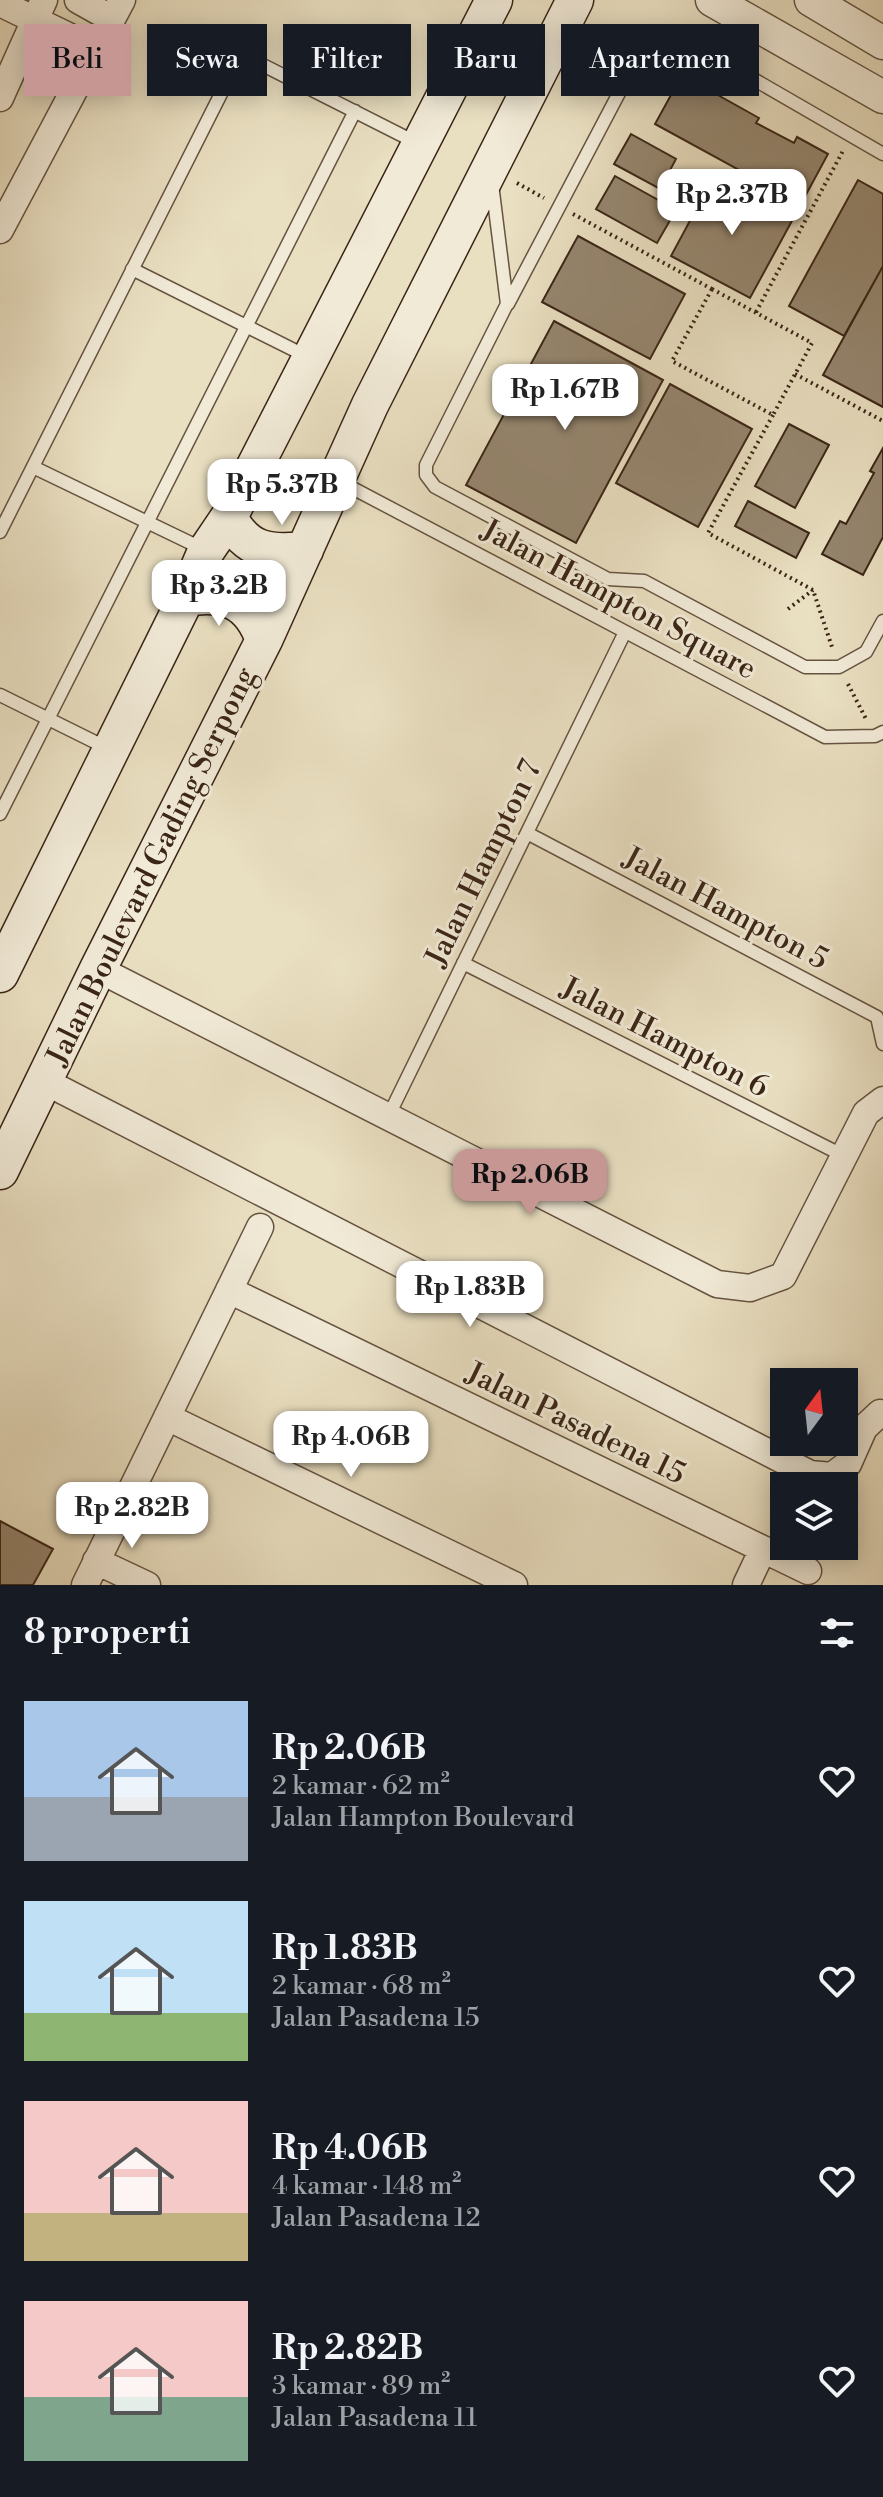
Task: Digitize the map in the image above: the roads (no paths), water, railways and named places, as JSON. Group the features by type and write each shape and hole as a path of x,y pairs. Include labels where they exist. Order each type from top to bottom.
{"main road":[{"path":"0,974 186,598 206,551 229,517 494,0"},
{"name":"Jalan Boulevard Gading Serpong","path":"0,1171 264,640 370,405 575,0"},
{"path":"229,517 237,533 256,548 282,553 305,550"},
{"path":"186,598 205,594 229,598 247,609 264,640"}],"street":[{"path":"78,0 117,10"},
{"path":"712,0 883,97"},
{"path":"811,0 883,43"},
{"path":"0,3 39,9 60,24"},
{"path":"0,98 39,9"},
{"path":"0,230 72,96"},
{"path":"98,969 717,1284 750,1288 783,1276 866,1113 883,1100"},
{"path":"44,1081 810,1474 832,1476 848,1464 864,1428 880,1413 883,1415"},
{"path":"85,1585 260,1227"},
{"name":"Jalan Pasadena 15","path":"229,1290 808,1571"},
{"path":"167,1417 514,1585"},
{"path":"746,1585 763,1549"},
{"path":"96,1561 147,1585"}],"lane":[{"path":"883,154 691,43 639,55 426,465 426,475 435,487 608,579 644,581 805,667 839,667 866,652 883,621"},
{"path":"0,532 241,54 418,144"},
{"path":"0,814 355,111"},
{"path":"490,169 507,304"},
{"path":"132,269 311,358"},
{"path":"33,467 206,551"},
{"name":"Jalan Hampton Square","path":"336,480 825,737 880,738"},
{"name":"Jalan Hampton 7","path":"388,1117 625,632"},
{"path":"0,695 110,749"},
{"name":"Jalan Hampton 5","path":"527,833 877,1017 883,1044"},
{"name":"Jalan Hampton 6","path":"463,963 844,1156"}]}
